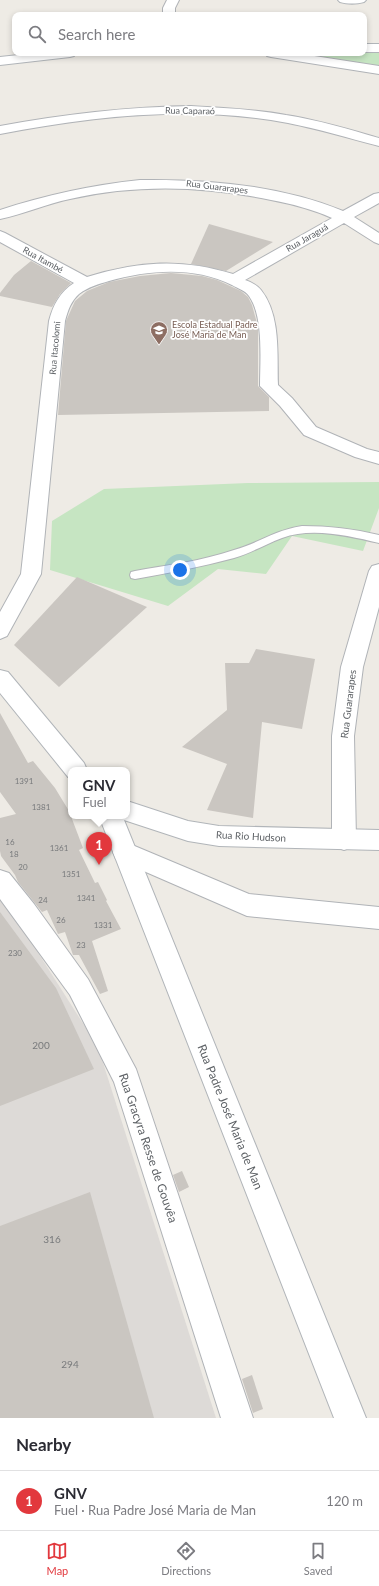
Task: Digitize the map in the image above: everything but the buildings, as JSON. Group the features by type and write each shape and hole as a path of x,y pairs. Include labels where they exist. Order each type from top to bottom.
{"street":[{"path":"344,0 360,0"},
{"path":"367,48 379,48"},
{"path":"0,61 44,56"},
{"path":"290,56 379,70"},
{"name":"Rua Caparaó","path":"0,130 84,116 142,111 206,111 254,115 301,122 355,134 379,142"},
{"name":"Rua Guararapes","path":"0,215 61,196 105,188 149,184 190,183 232,188 314,206 343,217 379,239"},
{"name":"Rua Jaraguá","path":"234,279 379,197"},
{"name":"Rua Itambé","path":"0,236 86,283"},
{"name":"Rua Itacolomi","path":"0,631 30,574 55,351 57,317 69,295 86,283 116,273 147,267 180,267 214,273 234,279 256,293 264,312 267,331 269,386 286,402 310,431 361,453 379,458"},
{"name":"Rua Guararapes","path":"344,840 343,736 352,667 379,571"},
{"path":"0,678 74,767"},
{"name":"Rua Rio Hudson","path":"130,812 188,830 219,836 379,840"},
{"name":"Rua Padre José Maria de Man","path":"112,819 350,1418"},
{"path":"125,852 247,905 379,918"},
{"name":"Rua Gracyra Resse de Gouvêa","path":"0,881 25,912 79,987 126,1078 237,1418"}],"lane":[{"path":"135,575 233,555 280,534 290,532 326,531 351,533 379,539"}],"shaded area":[{"path":"0,893 98,1047 216,1418 0,1418"}],"green space":[{"path":"367,51 379,51 379,66 319,56 367,56"},
{"path":"379,482 379,508 363,551 292,536 266,574 218,569 168,606 50,570 52,521 104,489 248,483"}],"place":[{"name":"Escola Estadual Padre José Maria de Man","path":"159,345"},
{"name":"GNV","path":"99,865"}]}
